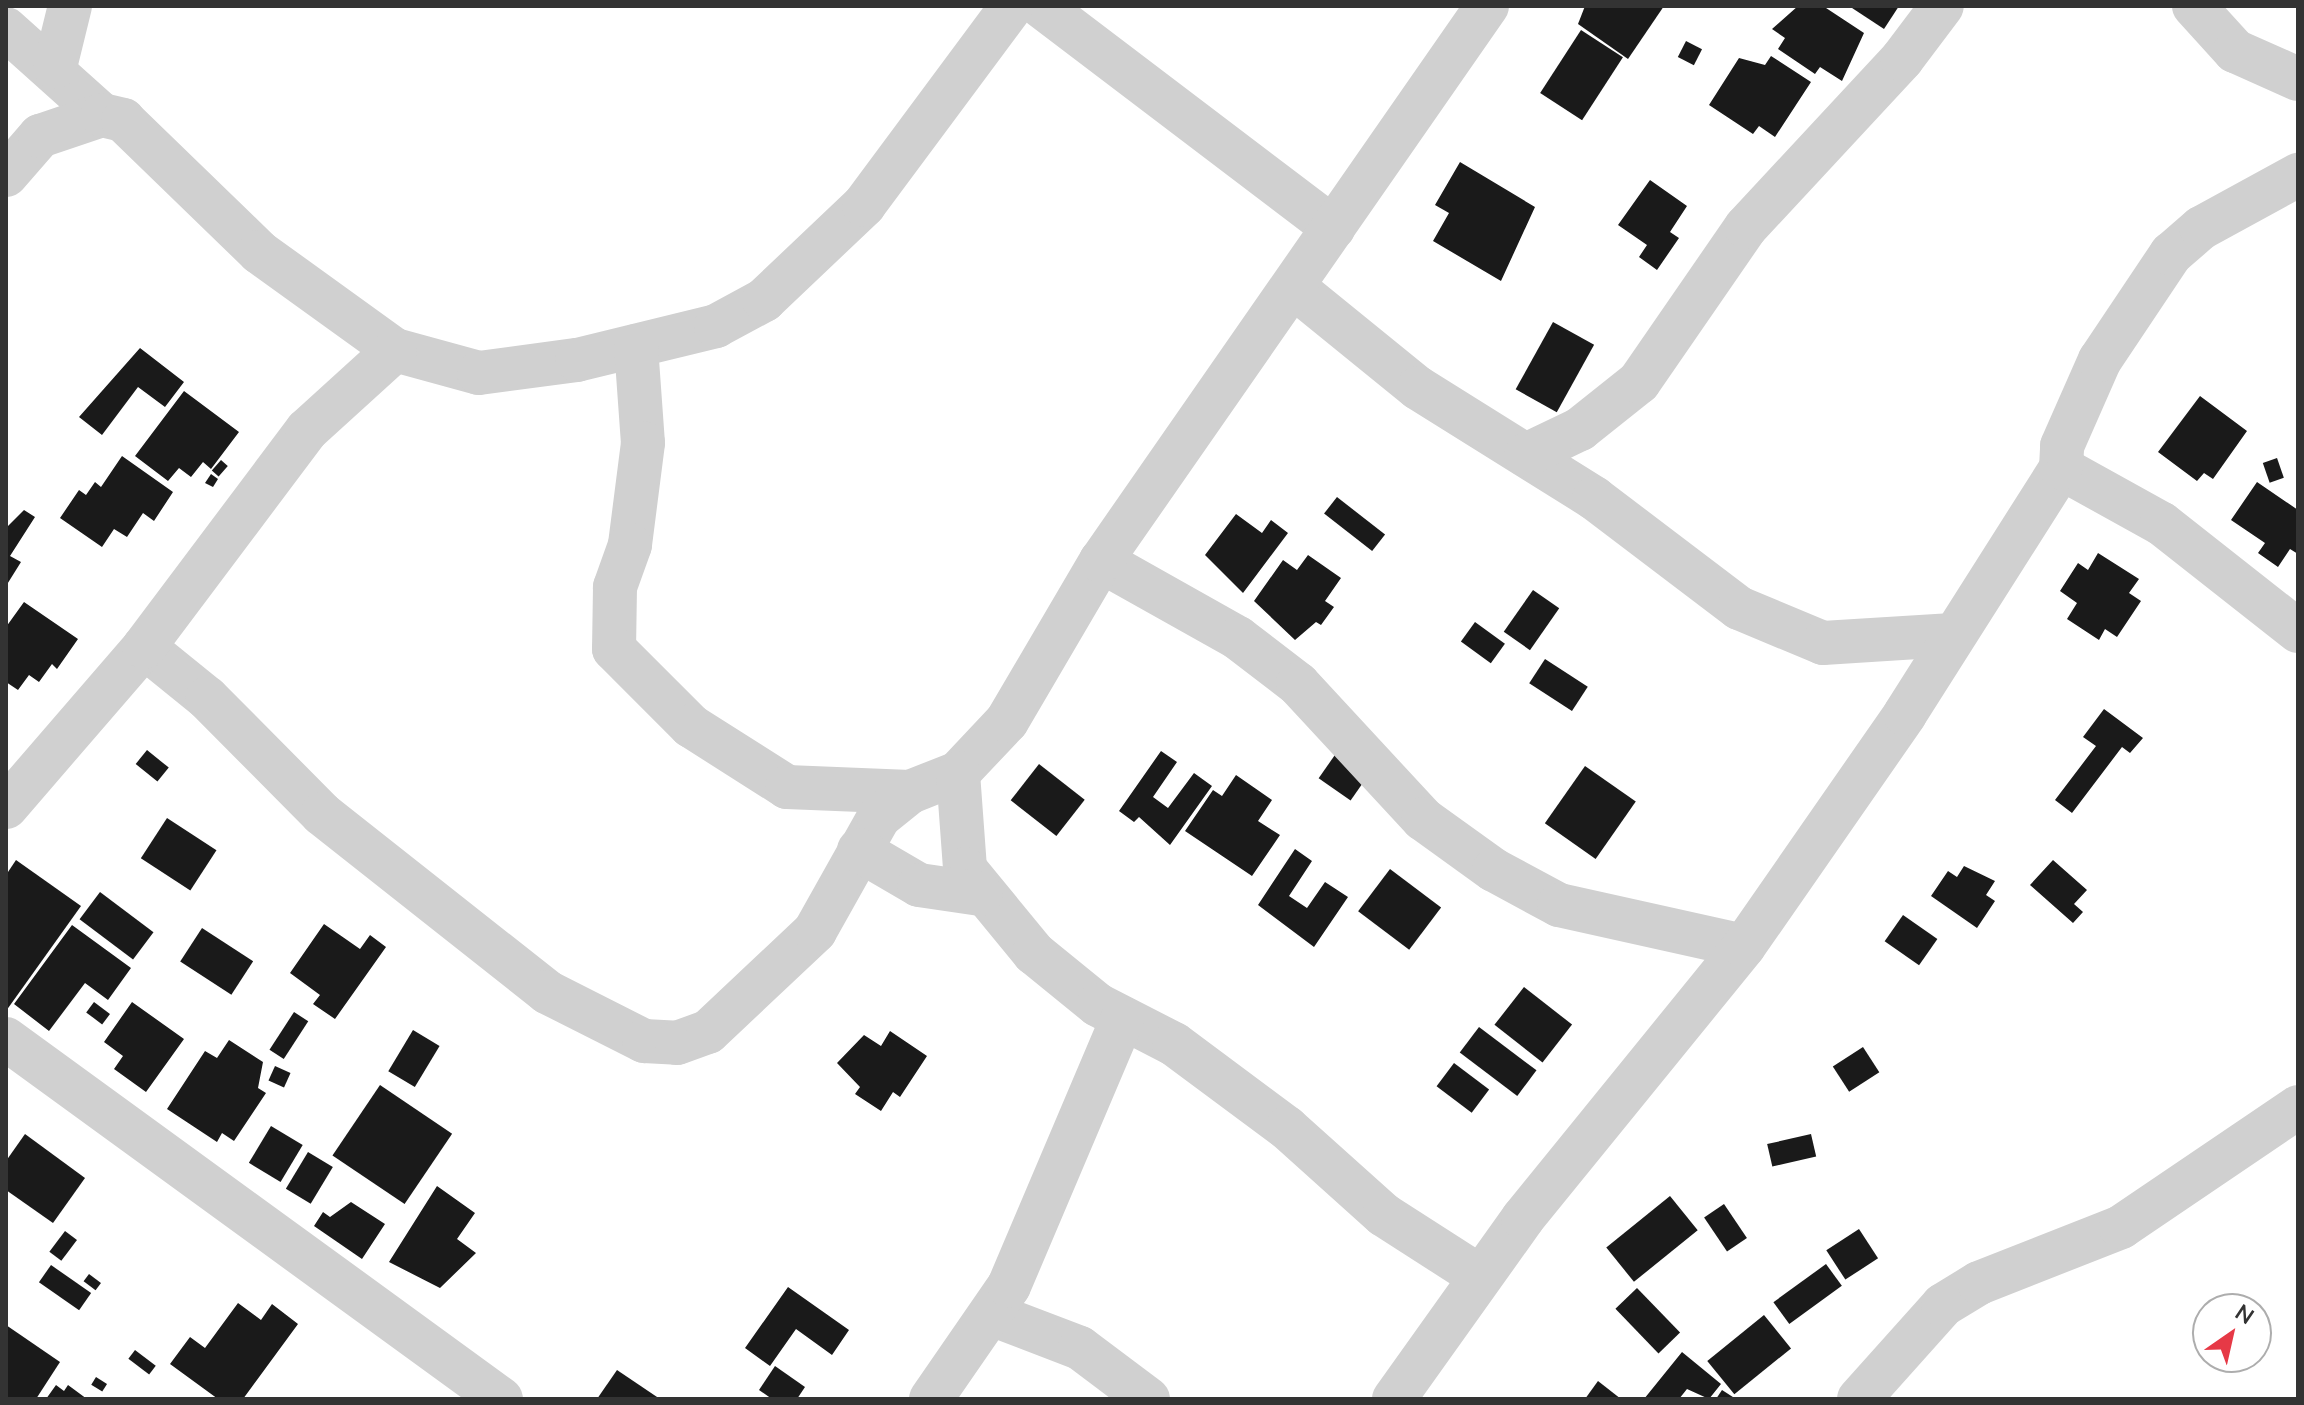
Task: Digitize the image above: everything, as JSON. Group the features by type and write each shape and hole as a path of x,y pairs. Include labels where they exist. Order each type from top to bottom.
{"street":[{"path":"55,67 70,6"},
{"path":"6,175 40,136 102,115 123,120 259,252 395,350 479,373 636,346 716,326 764,300 820,253 1012,6"},
{"path":"1041,6 1333,228"},
{"path":"144,647 207,698 322,814 462,929 547,992 644,1041 677,1043 738,1007 815,931 879,817 910,792 958,773 1007,721 1101,561 1296,289 1333,228 1487,6"},
{"path":"1526,455 1580,429 1639,382 1746,227 1942,6"},
{"path":"2194,6 2235,51 2298,79"},
{"path":"6,29 55,67 102,115"},
{"path":"1394,1399 1479,1276 1744,946 1905,714 1949,635 2061,468 2062,446 2100,360 2171,254 2201,228 2298,175"},
{"path":"1296,289 1418,388 1644,533 1702,584 1787,633 1848,646 1949,635"},
{"path":"636,346 642,457 630,545 615,587 614,649 691,726 787,787 910,792"},
{"path":"6,807 144,647 250,496 307,430 395,350"},
{"path":"2061,468 2162,524 2298,631"},
{"path":"1101,561 1226,631 1298,684 1423,819 1494,870 1559,905 1744,946"},
{"path":"958,773 959,842 980,894 1034,953 1123,1018 1174,1044 1287,1128 1384,1215 1479,1276"},
{"path":"859,850 919,885 980,894"},
{"path":"931,1399 991,1314 1061,1176 1123,1018"},
{"path":"6,1039 501,1399"},
{"path":"1859,1399 1943,1305 1979,1283 2121,1227 2298,1107"},
{"path":"991,1314 1080,1348 1148,1399"}],"building":[{"path":"1585,6 1664,6 1628,59 1578,24"},
{"path":"1798,6 1823,6 1864,33 1842,81 1820,67 1815,74 1778,49 1785,38 1772,29"},
{"path":"1849,6 1899,6 1884,29"},
{"path":"1581,30 1623,57 1582,120 1540,93"},
{"path":"1686,41 1702,49 1694,65 1678,57"},
{"path":"1771,56 1811,82 1775,137 1759,126 1753,134 1709,105 1739,58 1765,65"},
{"path":"1460,162 1535,207 1501,281 1433,241 1449,213 1435,205"},
{"path":"1650,180 1687,206 1670,232 1679,238 1657,270 1639,257 1647,245 1618,225"},
{"path":"1553,322 1594,345 1557,412 1516,389"},
{"path":"140,348 184,382 165,407 138,387 102,435 79,417"},
{"path":"184,391 239,432 211,469 203,462 191,477 179,468 168,481 135,456"},
{"path":"2200,396 2247,431 2213,479 2204,473 2197,481 2158,452"},
{"path":"122,456 173,492 154,521 143,513 127,537 114,529 102,547 60,518 79,490 86,495 95,482 101,487"},
{"path":"2277,458 2284,478 2270,483 2263,463"},
{"path":"221,460 228,466 219,476 212,471"},
{"path":"211,474 218,479 213,487 205,483"},
{"path":"2257,482 2298,510 2298,554 2290,549 2278,567 2258,553 2265,543 2231,520"},
{"path":"1337,497 1385,535 1372,551 1324,514"},
{"path":"24,510 35,517 10,556 21,562 6,586 6,528"},
{"path":"1236,514 1262,533 1271,520 1288,533 1243,593 1205,555"},
{"path":"2098,553 2139,579 2129,593 2141,601 2117,637 2105,629 2099,640 2067,619 2077,603 2060,591 2078,563 2088,570"},
{"path":"1308,555 1341,578 1325,601 1334,607 1321,625 1316,622 1295,640 1254,601 1283,560 1297,570"},
{"path":"1533,590 1559,608 1530,650 1504,632"},
{"path":"24,602 78,639 57,669 52,664 39,682 29,675 18,690 6,682 6,627"},
{"path":"1475,622 1505,644 1491,663 1461,641"},
{"path":"1545,659 1588,687 1572,711 1529,683"},
{"path":"2104,709 2143,738 2130,753 2122,747 2072,813 2055,800 2096,746 2083,737"},
{"path":"147,750 169,768 157,782 136,764"},
{"path":"1161,751 1177,762 1153,797 1168,808 1194,773 1212,786 1170,845 1139,817 1134,822 1119,811"},
{"path":"1337,752 1369,774 1351,801 1319,778"},
{"path":"1039,764 1085,800 1056,836 1011,800"},
{"path":"1585,766 1636,802 1596,859 1545,823"},
{"path":"1236,775 1272,800 1258,821 1280,835 1252,876 1185,831 1213,790 1222,796"},
{"path":"167,818 216,850 190,890 141,858"},
{"path":"1295,849 1312,861 1289,896 1307,908 1325,882 1348,897 1314,947 1258,905"},
{"path":"16,860 81,906 6,1011 6,875"},
{"path":"2053,860 2087,890 2074,904 2083,912 2073,923 2030,885"},
{"path":"1964,866 1995,881 1986,895 1995,901 1977,928 1931,896 1948,871 1957,877"},
{"path":"1390,869 1441,908 1409,950 1358,911"},
{"path":"100,892 154,932 133,959 80,919"},
{"path":"1903,915 1937,939 1919,965 1885,941"},
{"path":"324,924 360,949 370,935 386,947 335,1019 313,1004 320,995 290,973"},
{"path":"72,925 131,968 108,1000 85,983 49,1031 14,1004"},
{"path":"202,928 253,961 231,995 180,962"},
{"path":"1524,987 1572,1025 1543,1062 1494,1025"},
{"path":"94,1002 110,1014 102,1024 86,1012"},
{"path":"132,1002 184,1039 146,1092 114,1069 123,1056 104,1042"},
{"path":"294,1012 308,1021 284,1059 269,1050"},
{"path":"1479,1027 1537,1070 1517,1096 1460,1053"},
{"path":"413,1030 440,1046 415,1087 388,1071"},
{"path":"890,1031 927,1056 900,1097 893,1092 881,1111 855,1094 860,1087 837,1063 864,1035 881,1046"},
{"path":"229,1040 263,1062 258,1088 266,1093 234,1141 222,1133 217,1142 167,1109 205,1051 217,1058"},
{"path":"1863,1047 1879,1072 1849,1092 1833,1067"},
{"path":"1454,1063 1489,1089 1472,1113 1437,1086"},
{"path":"275,1066 291,1073 284,1088 268,1081"},
{"path":"380,1085 452,1134 405,1204 332,1155"},
{"path":"271,1126 303,1145 281,1182 249,1163"},
{"path":"25,1134 85,1178 53,1223 6,1190 6,1161"},
{"path":"1811,1134 1816,1156 1772,1167 1767,1144"},
{"path":"308,1152 333,1167 311,1204 286,1189"},
{"path":"437,1186 475,1213 457,1239 476,1253 440,1288 389,1262"},
{"path":"1670,1196 1698,1230 1634,1282 1606,1248"},
{"path":"351,1202 385,1224 362,1259 314,1226 323,1212 330,1217"},
{"path":"1724,1204 1747,1238 1727,1251 1704,1217"},
{"path":"1859,1229 1878,1258 1845,1280 1826,1250"},
{"path":"65,1231 77,1240 61,1261 49,1252"},
{"path":"1826,1264 1842,1286 1789,1324 1773,1302"},
{"path":"51,1265 91,1293 79,1310 39,1282"},
{"path":"89,1274 101,1283 96,1290 84,1281"},
{"path":"788,1287 849,1330 832,1355 796,1329 770,1366 745,1348"},
{"path":"1637,1288 1680,1333 1658,1353 1615,1309"},
{"path":"238,1303 261,1320 272,1304 298,1324 243,1399 218,1399 170,1364 190,1337 205,1348"},
{"path":"1764,1315 1791,1348 1734,1394 1707,1361"},
{"path":"6,1325 60,1362 36,1399 6,1399"},
{"path":"135,1350 156,1366 149,1374 128,1359"},
{"path":"1682,1352 1721,1384 1709,1399 1687,1389 1679,1399 1644,1399"},
{"path":"775,1366 805,1387 797,1399 772,1399 759,1390"},
{"path":"617,1370 660,1399 597,1399"},
{"path":"96,1377 107,1384 102,1392 91,1385"},
{"path":"1598,1381 1621,1399 1585,1399"},
{"path":"56,1385 64,1391 68,1385 87,1399 46,1399"},
{"path":"1722,1390 1736,1399 1716,1399"}]}
